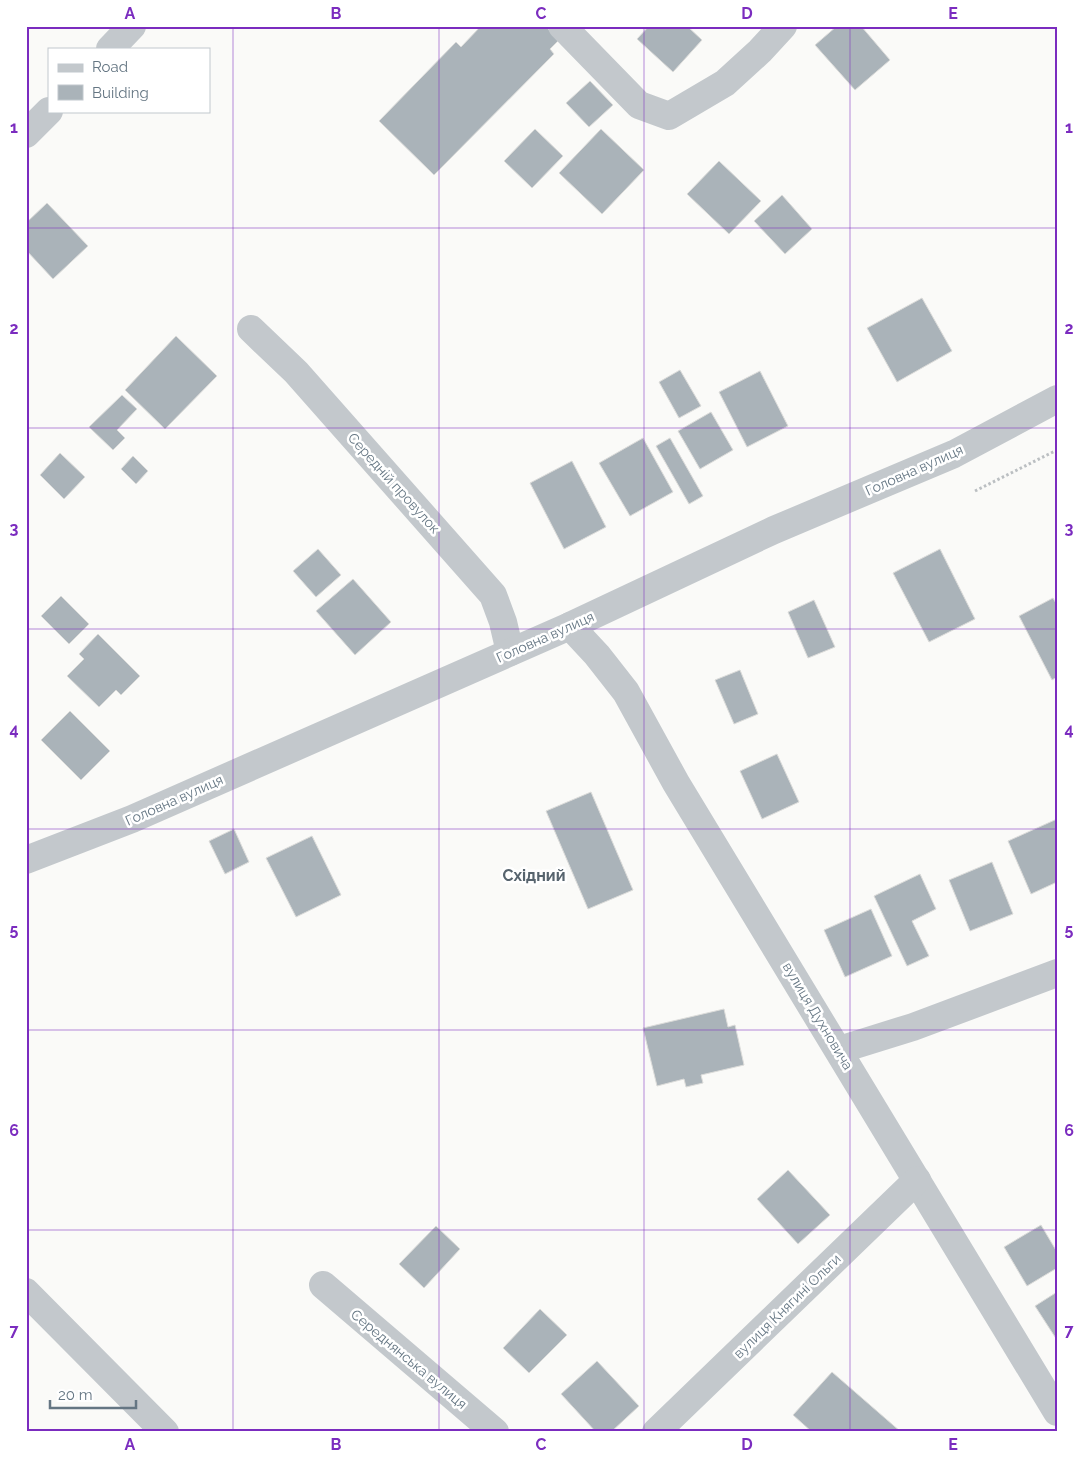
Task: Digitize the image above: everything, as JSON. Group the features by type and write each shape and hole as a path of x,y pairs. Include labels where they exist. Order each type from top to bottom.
{"street":[{"path":"111,48 132,26"},
{"path":"562,26 640,105 669,116 725,83 760,51 783,26"},
{"path":"26,134 48,112"},
{"name":"Середній провулок","path":"251,329 296,372 493,595 503,622 510,652"},
{"name":"Головна вулиця","path":"26,860 132,819 570,626 774,530 954,454 1057,399"},
{"name":"вулиця Духновича","path":"570,626 597,655 626,692 676,783 1057,1412"},
{"path":"839,1050 913,1027 1057,973"},
{"name":"вулиця Княгині Ольги","path":"656,1432 917,1180"},
{"name":"Середнянська вулиця","path":"323,1285 496,1432"},
{"path":"26,1292 165,1432"}],"path":[{"path":"975,491 1057,450"}],"building":[{"path":"481,26 545,26 559,40 550,49 554,54 434,175 379,121 456,42 461,47"},
{"path":"649,26 687,26 702,40 673,72 637,39"},
{"path":"837,26 861,26 890,60 855,90 815,45"},
{"path":"590,81 613,105 589,127 566,103"},
{"path":"535,129 563,156 532,188 504,161"},
{"path":"601,129 644,170 602,214 559,173"},
{"path":"719,161 761,201 729,234 687,194"},
{"path":"782,195 812,229 785,254 754,221"},
{"path":"47,203 88,246 53,279 26,250 26,223"},
{"path":"922,298 952,351 897,382 867,328"},
{"path":"176,336 217,376 165,429 125,390"},
{"path":"680,370 701,406 679,418 659,382"},
{"path":"760,371 788,426 747,447 719,392"},
{"path":"122,395 137,409 117,430 125,438 113,450 89,427"},
{"path":"711,412 733,450 700,469 678,431"},
{"path":"643,438 673,492 630,516 599,463"},
{"path":"670,438 703,496 689,504 656,446"},
{"path":"60,453 85,477 64,499 40,475"},
{"path":"133,456 148,471 136,484 121,469"},
{"path":"572,461 606,527 564,549 530,483"},
{"path":"318,549 341,575 316,597 293,571"},
{"path":"940,549 975,619 929,642 893,573"},
{"path":"353,579 391,622 355,655 316,611"},
{"path":"61,596 89,624 69,644 41,616"},
{"path":"1053,598 1057,605 1057,677 1052,680 1019,616"},
{"path":"814,600 835,647 808,658 788,612"},
{"path":"98,634 140,676 121,695 116,690 99,707 67,676 84,659 79,654"},
{"path":"740,670 758,714 734,724 715,680"},
{"path":"70,711 110,751 81,780 41,740"},
{"path":"777,754 799,802 762,819 740,771"},
{"path":"591,792 633,890 588,909 546,811"},
{"path":"1057,819 1057,882 1031,894 1008,841"},
{"path":"234,829 249,862 225,874 209,841"},
{"path":"312,836 341,895 296,917 266,858"},
{"path":"992,862 1013,914 970,931 949,880"},
{"path":"920,874 936,909 912,921 929,956 907,966 874,896"},
{"path":"871,909 892,956 845,977 824,930"},
{"path":"724,1009 728,1027 735,1025 744,1065 701,1075 703,1083 686,1087 684,1079 657,1086 643,1028"},
{"path":"788,1170 830,1215 798,1244 757,1199"},
{"path":"1041,1225 1057,1252 1057,1268 1027,1286 1004,1247"},
{"path":"436,1226 460,1249 424,1288 399,1264"},
{"path":"1057,1292 1057,1340 1035,1306"},
{"path":"540,1309 567,1335 529,1373 503,1348"},
{"path":"597,1361 639,1406 611,1432 596,1432 561,1394"},
{"path":"832,1372 901,1432 812,1432 793,1415"}],"district":[{"name":"Східний","path":"534,875"}]}
